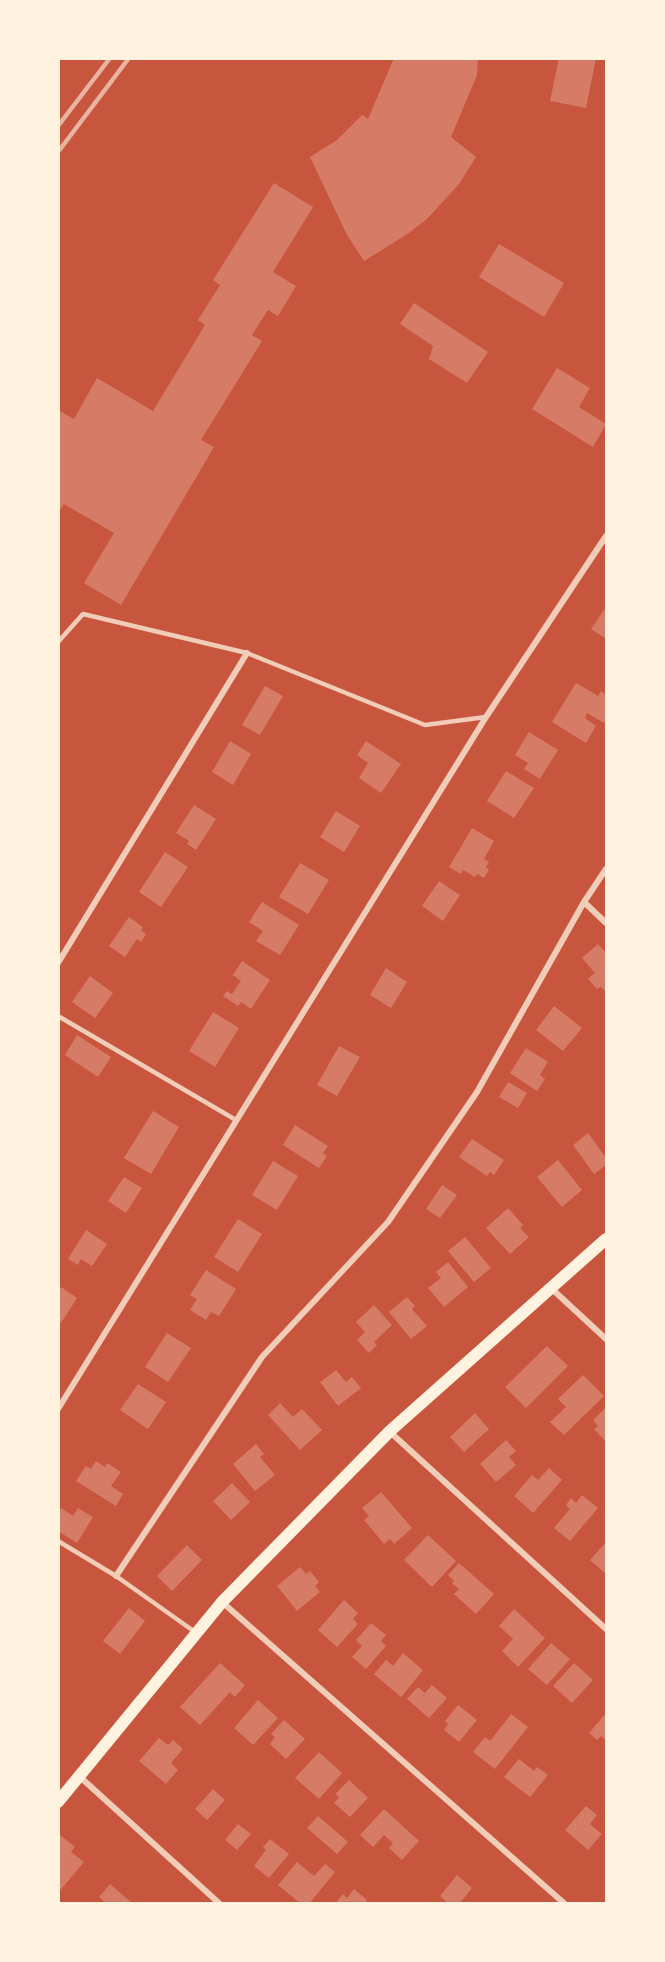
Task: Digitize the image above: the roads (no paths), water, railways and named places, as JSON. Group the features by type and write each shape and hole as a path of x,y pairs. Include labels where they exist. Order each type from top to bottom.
{"main road":[{"path":"58,1802 222,1602 390,1431 606,1239"}],"street":[{"path":"58,1409 486,717 606,536"},
{"path":"58,963 247,653"},
{"path":"116,1576 262,1358 388,1222 477,1092 584,902 606,869"},
{"path":"584,902 606,923"},
{"path":"552,1289 606,1338"},
{"path":"390,1431 606,1629"},
{"path":"222,1602 565,1904"},
{"path":"79,1776 220,1904"}],"lane":[{"path":"58,642 83,614 247,653 425,725 486,717"},
{"path":"58,1016 236,1120"},
{"path":"58,1541 116,1576 197,1633"}],"railway":[{"path":"58,126 110,58"},
{"path":"58,152 129,58"}]}
